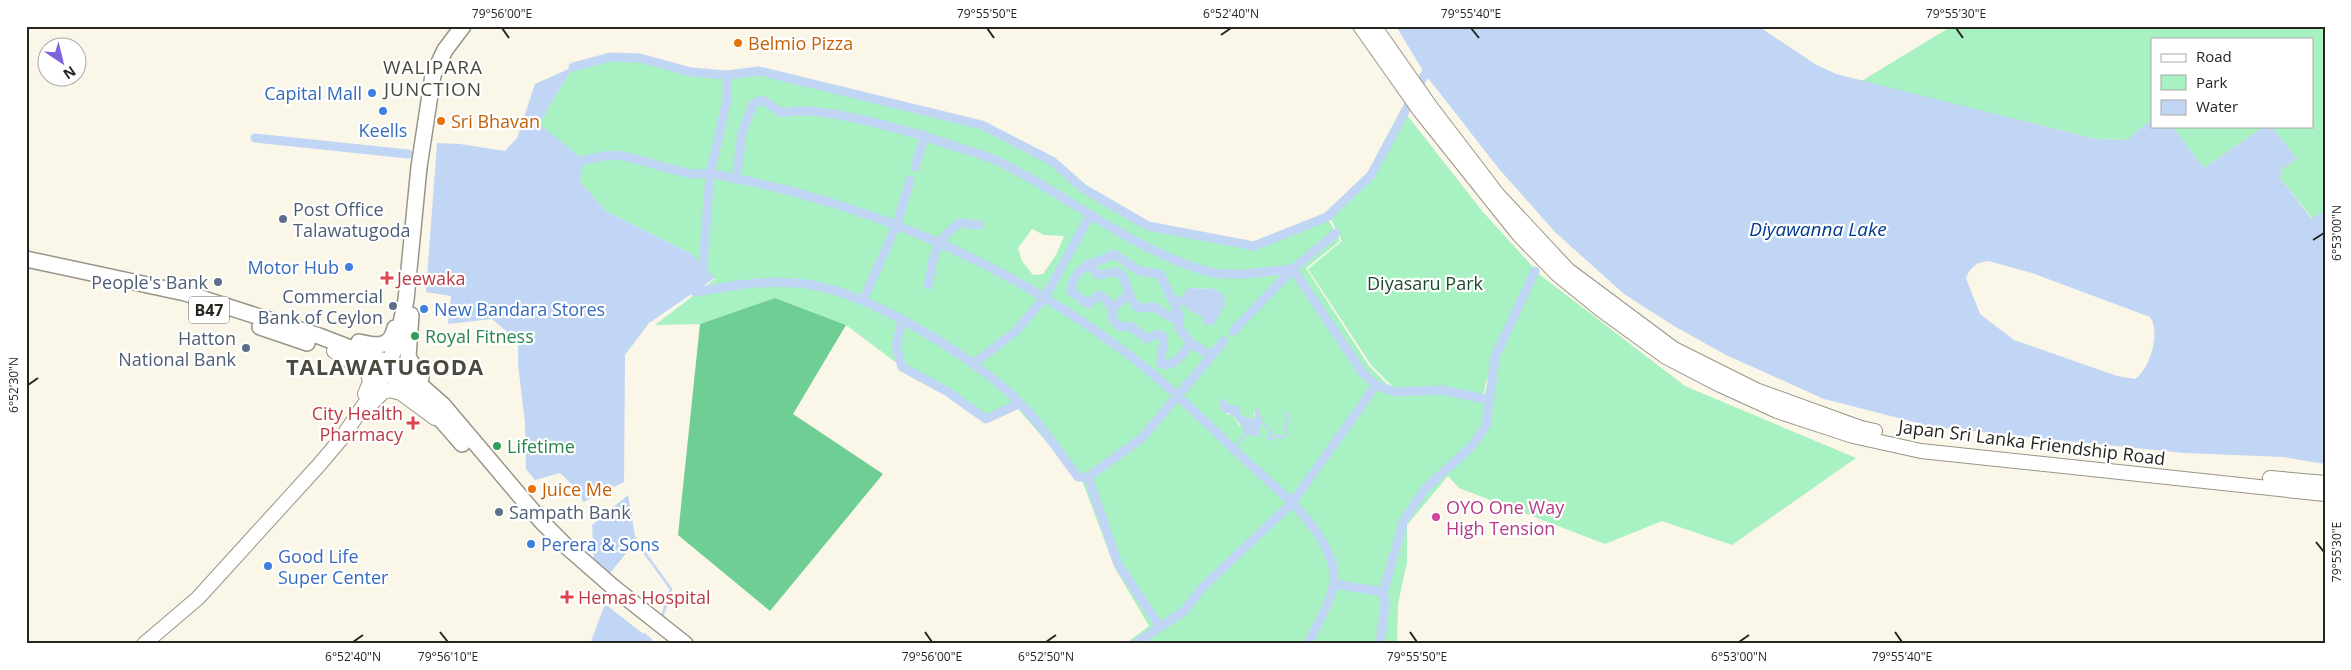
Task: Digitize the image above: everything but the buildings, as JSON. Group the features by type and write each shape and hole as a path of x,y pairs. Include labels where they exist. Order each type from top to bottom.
{"main road":[{"path":"144,644 198,598 327,455 353,422 389,366 402,322 408,286 419,167 432,75 445,50 462,26"},
{"name":"Japan Sri Lanka Friendship Road","path":"1360,26 1407,83 1519,235 1557,274 1600,309 1666,357 1777,411 1853,436 1922,451 2325,494"},
{"name":"Japan Sri Lanka Friendship Road","path":"1374,26 1407,83"},
{"name":"Japan Sri Lanka Friendship Road","path":"1425,108 1498,195 1568,270 1674,349 1756,390 1861,428 1924,442 2165,469 2325,483"},
{"name":"B47","path":"26,259 185,293 319,336 389,366 446,425 546,540 607,595 670,644"},
{"name":"B47","path":"26,268 182,302 334,351 405,370 437,399 542,522 565,546 685,644"},
{"path":"319,336 338,336 373,345 384,345 393,334 408,286"},
{"path":"408,286 411,318 408,357 412,366 437,399"},
{"path":"334,351 370,377 370,382 353,422"},
{"path":"353,422 378,396 389,390 401,393 446,425"}],"green space":[{"path":"1952,26 2325,26 2325,212 2312,218 2280,178 2282,169 2297,159 2273,128 2314,128 2314,38 2151,38 2151,120 2127,140 2097,139 1860,82"},
{"path":"610,57 640,58 691,72 727,75 759,71 982,125 1052,161 1084,189 1148,226 1254,246 1327,217 1340,241 1306,268 1369,366 1395,392 1442,390 1484,397 1495,357 1535,271 1685,386 1856,458 1732,545 1662,521 1605,544 1459,488 1448,476 1407,525 1407,562 1398,604 1397,644 1125,644 1149,626 1115,568 1083,483 1018,409 986,419 948,392 902,367 846,325 775,298 700,324 655,325 715,279 692,254 606,211 580,182 539,124 573,67","holes":["1032,229 1044,235 1064,236 1056,255 1043,274 1033,275 1022,261 1018,248","1188,288 1215,289 1213,324 1202,324 1206,319 1200,314","1225,398 1226,403 1239,411 1241,416 1256,419 1254,414 1256,407 1261,417 1259,428 1239,425 1233,415 1226,414"]},
{"name":"Diyasaru Park","path":"1407,115 1483,212 1534,268 1493,357 1483,395 1442,388 1396,390 1371,365 1308,269 1342,241 1330,218 1373,177"},
{"path":"2174,128 2262,128 2204,168"},
{"path":"775,298 846,325 793,414 883,474 770,611 678,535 700,324"}],"water":[{"name":"Diyawanna Lake","path":"1396,26 1758,26 1815,64 1836,74 2096,139 2127,140 2151,120 2151,128 2174,128 2204,168 2262,128 2273,128 2297,159 2282,169 2280,178 2311,218 2325,212 2325,464 2283,457 2184,453 1934,427 1824,399 1726,355 1674,326 1624,294 1556,233 1499,169 1425,74","holes":["1988,261 2032,273 2150,317 2153,324 2154,341 2145,367 2135,379 2117,376 2014,340 1980,314 1966,278 1974,266"]},
{"path":"573,67 539,124 584,160 580,182 606,211 692,254 715,278 649,323 625,355 624,482 583,502 578,490 560,473 535,480 526,469 525,423 518,364 518,341 492,319 448,324 451,296 426,292 437,143 460,144 505,151 517,138 535,84"},
{"path":"1188,288 1215,289 1224,295 1225,305 1213,325 1202,324 1205,319 1186,308 1183,296"},
{"path":"1225,398 1226,403 1239,407 1241,416 1255,419 1255,407 1258,408 1263,423 1259,428 1261,436 1245,435 1243,428 1233,415 1221,411 1220,401"},
{"path":"628,495 636,541 610,573 594,560 592,525"},
{"path":"605,604 651,640 646,644 590,644"}],"waterway":[{"path":"573,67 610,57 640,58 691,72 727,75 727,100 710,174 703,266"},
{"path":"727,75 759,71 982,125 1052,161 1084,189 1148,226 1254,246 1327,217 1371,175 1425,74"},
{"path":"736,180 742,133 753,104 763,100 782,113 792,111 827,113 872,122 919,135 998,161 1027,176 1125,235 1175,260 1202,270 1213,273 1235,274 1293,269 1362,372 1376,385 1395,392 1442,390 1490,400"},
{"path":"915,167 925,135"},
{"path":"255,138 408,154"},
{"path":"584,160 609,155 621,156 694,174 713,174 767,185 821,199 925,237 975,260 1071,314 1134,358 1165,385 1281,492 1308,520 1319,535 1333,567 1334,577 1330,596 1308,644"},
{"path":"863,300 897,224 910,180"},
{"path":"974,363 1015,332 1045,297 1090,215"},
{"path":"928,285 936,250 944,237 959,223 979,225"},
{"path":"1233,331 1293,269 1336,233"},
{"path":"1191,343 1175,362 1166,365 1161,364 1163,336 1158,334 1147,339 1130,326 1120,327 1113,320 1110,306 1103,297 1099,295 1088,304 1071,291 1076,275 1086,266 1114,254 1139,271 1160,274 1178,312 1179,328 1191,343 1211,356"},
{"path":"1088,264 1098,275 1115,272 1120,274 1125,281 1131,298 1139,308 1154,307 1178,321"},
{"path":"1380,644 1385,605 1383,592 1404,520 1425,489 1471,447 1486,426 1495,357 1535,271"},
{"path":"695,292 764,283 805,284 859,299 889,313 948,347 1000,384 1035,419 1078,477 1088,477 1142,438 1224,341"},
{"path":"1113,308 1128,294"},
{"path":"1174,301 1184,301"},
{"path":"902,321 896,346 902,367 948,392 986,419 1020,403"},
{"path":"1135,644 1184,611 1204,586 1292,503 1376,385"},
{"path":"1263,423 1272,433 1268,438 1270,440 1278,435 1280,438 1287,435 1285,425 1288,416 1285,411"},
{"path":"1234,449 1245,435"},
{"path":"1088,477 1118,564 1160,627"},
{"path":"636,541 671,589 663,614"},
{"path":"1335,584 1383,592"},
{"path":"644,634 651,640"}],"place":[{"name":"Belmio Pizza","path":"738,43"},
{"name":"Capital Mall","path":"372,93"},
{"name":"Keells","path":"383,111"},
{"name":"Sri Bhavan","path":"441,121"},
{"name":"Post Office Talawatugoda","path":"283,219"},
{"name":"Motor Hub","path":"349,267"},
{"name":"Jeewaka","path":"387,278"},
{"name":"People's Bank","path":"218,282"},
{"name":"Commercial Bank of Ceylon","path":"393,306"},
{"name":"New Bandara Stores","path":"424,309"},
{"name":"Royal Fitness","path":"415,336"},
{"name":"Hatton National Bank","path":"246,348"},
{"name":"City Health Pharmacy","path":"413,423"},
{"name":"Lifetime","path":"497,446"},
{"name":"Juice Me","path":"532,489"},
{"name":"Sampath Bank","path":"499,512"},
{"name":"OYO One Way High Tension","path":"1436,517"},
{"name":"Perera & Sons","path":"531,544"},
{"name":"Good Life Super Center","path":"268,566"},
{"name":"Hemas Hospital","path":"567,597"}],"district":[{"name":"WALIPARA JUNCTION","path":"433,78"},
{"name":"TALAWATUGODA","path":"385,366"}]}
